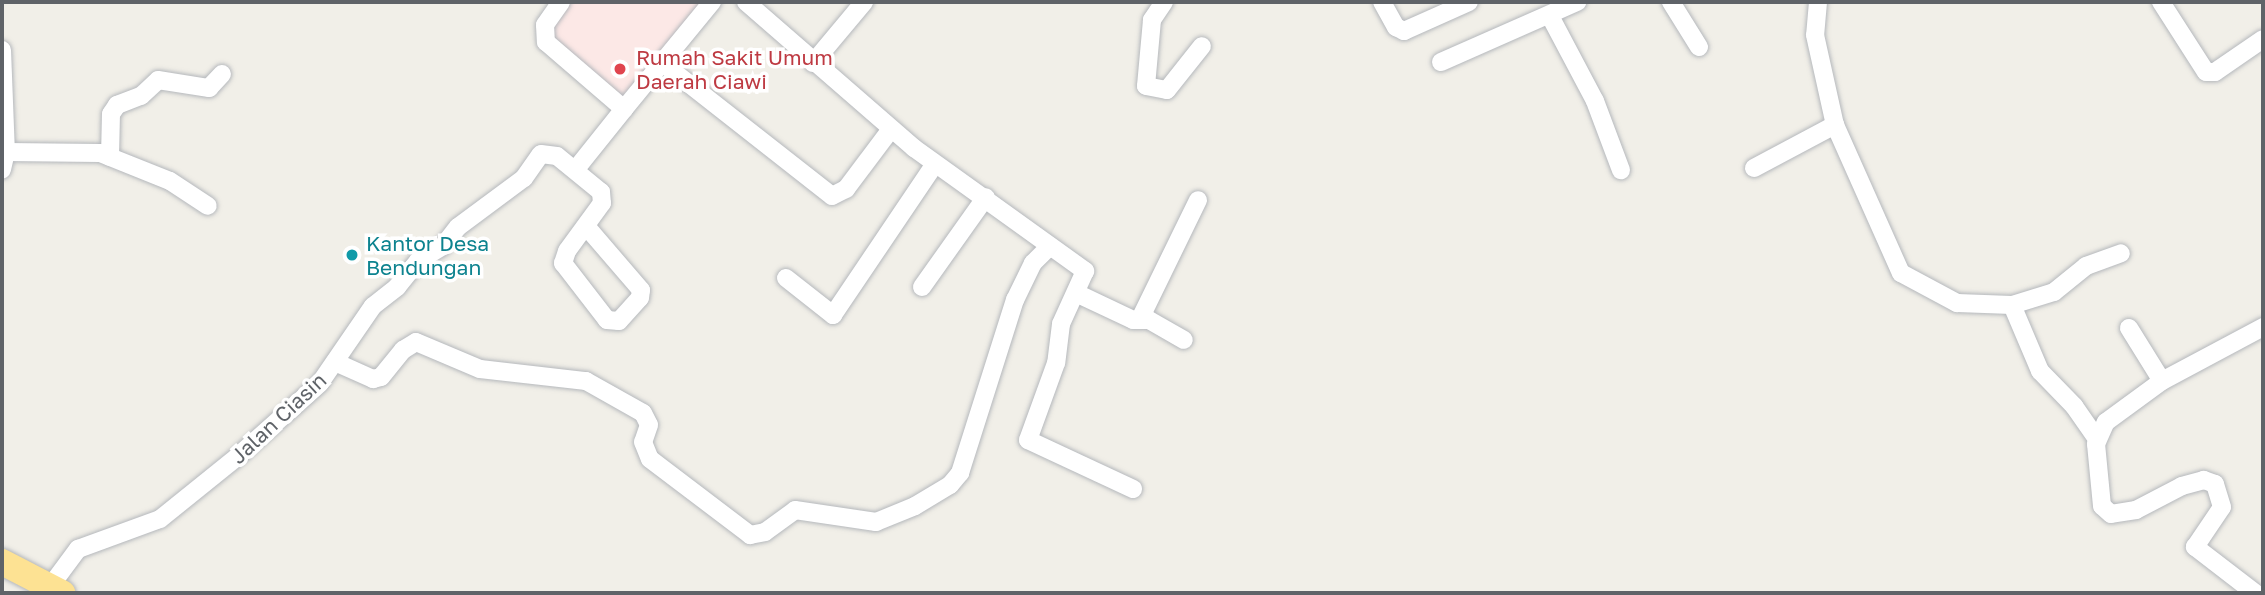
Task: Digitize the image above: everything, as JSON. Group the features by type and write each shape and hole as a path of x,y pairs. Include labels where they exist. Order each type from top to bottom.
{"highway":[{"path":"2,562 55,590"}],"street":[{"path":"562,2 545,25 546,42 624,109"},
{"path":"576,169 624,109 665,65 712,2"},
{"path":"746,2 813,63 935,164 986,197 1085,271 1061,324 1056,363 1028,440 1133,489"},
{"path":"813,63 864,2"},
{"path":"1164,2 1152,20 1146,86 1167,90 1202,46"},
{"path":"1382,2 1396,27 1405,31 1469,2"},
{"path":"1441,62 1577,2"},
{"path":"1671,2 1699,47"},
{"path":"1818,2 1815,35 1835,125 1901,273 1957,303 2012,305 2054,292 2086,266 2121,253"},
{"path":"2161,2 2206,72 2215,72 2263,38"},
{"path":"1550,16 1595,101 1621,170"},
{"path":"2,50 6,152 2,170"},
{"path":"665,65 832,195 846,189 891,129"},
{"path":"110,157 111,114 117,105 141,96 158,80 209,88 222,74"},
{"path":"1754,168 1835,125"},
{"path":"6,152 110,157 170,181 208,206"},
{"name":"Jalan Ciasin","path":"55,590 78,549 150,524 168,513 314,388 373,306 397,287 418,261 443,246 458,227 524,178 541,154 550,152 576,169 603,196 586,226"},
{"path":"786,278 833,315 935,164"},
{"path":"922,287 986,197"},
{"path":"1076,293 1133,320 1141,317 1198,200"},
{"path":"586,226 640,290 640,298 615,323 607,320 563,267 565,254 586,226"},
{"path":"335,362 373,379 381,377 416,342 480,369 586,381 643,413 649,425 644,450 650,459 750,535 765,532 794,510 876,522 915,506 950,485 960,473 1015,300 1033,263 1050,246"},
{"path":"2012,305 2040,371 2074,406 2097,439 2102,506 2111,514 2136,510 2182,486 2204,480 2215,484 2222,507 2195,547 2255,593"},
{"path":"1141,317 1184,340"},
{"path":"2097,439 2106,422 2162,381 2263,327"},
{"path":"2129,328 2162,381"}],"shaded area":[{"name":"Rumah Sakit Umum Daerah Ciawi","path":"564,2 701,2 630,98 620,97 550,45 547,28"}],"place":[{"name":"Rumah Sakit Umum Daerah Ciawi","path":"620,69"},
{"name":"Kantor Desa Bendungan","path":"352,255"}]}
